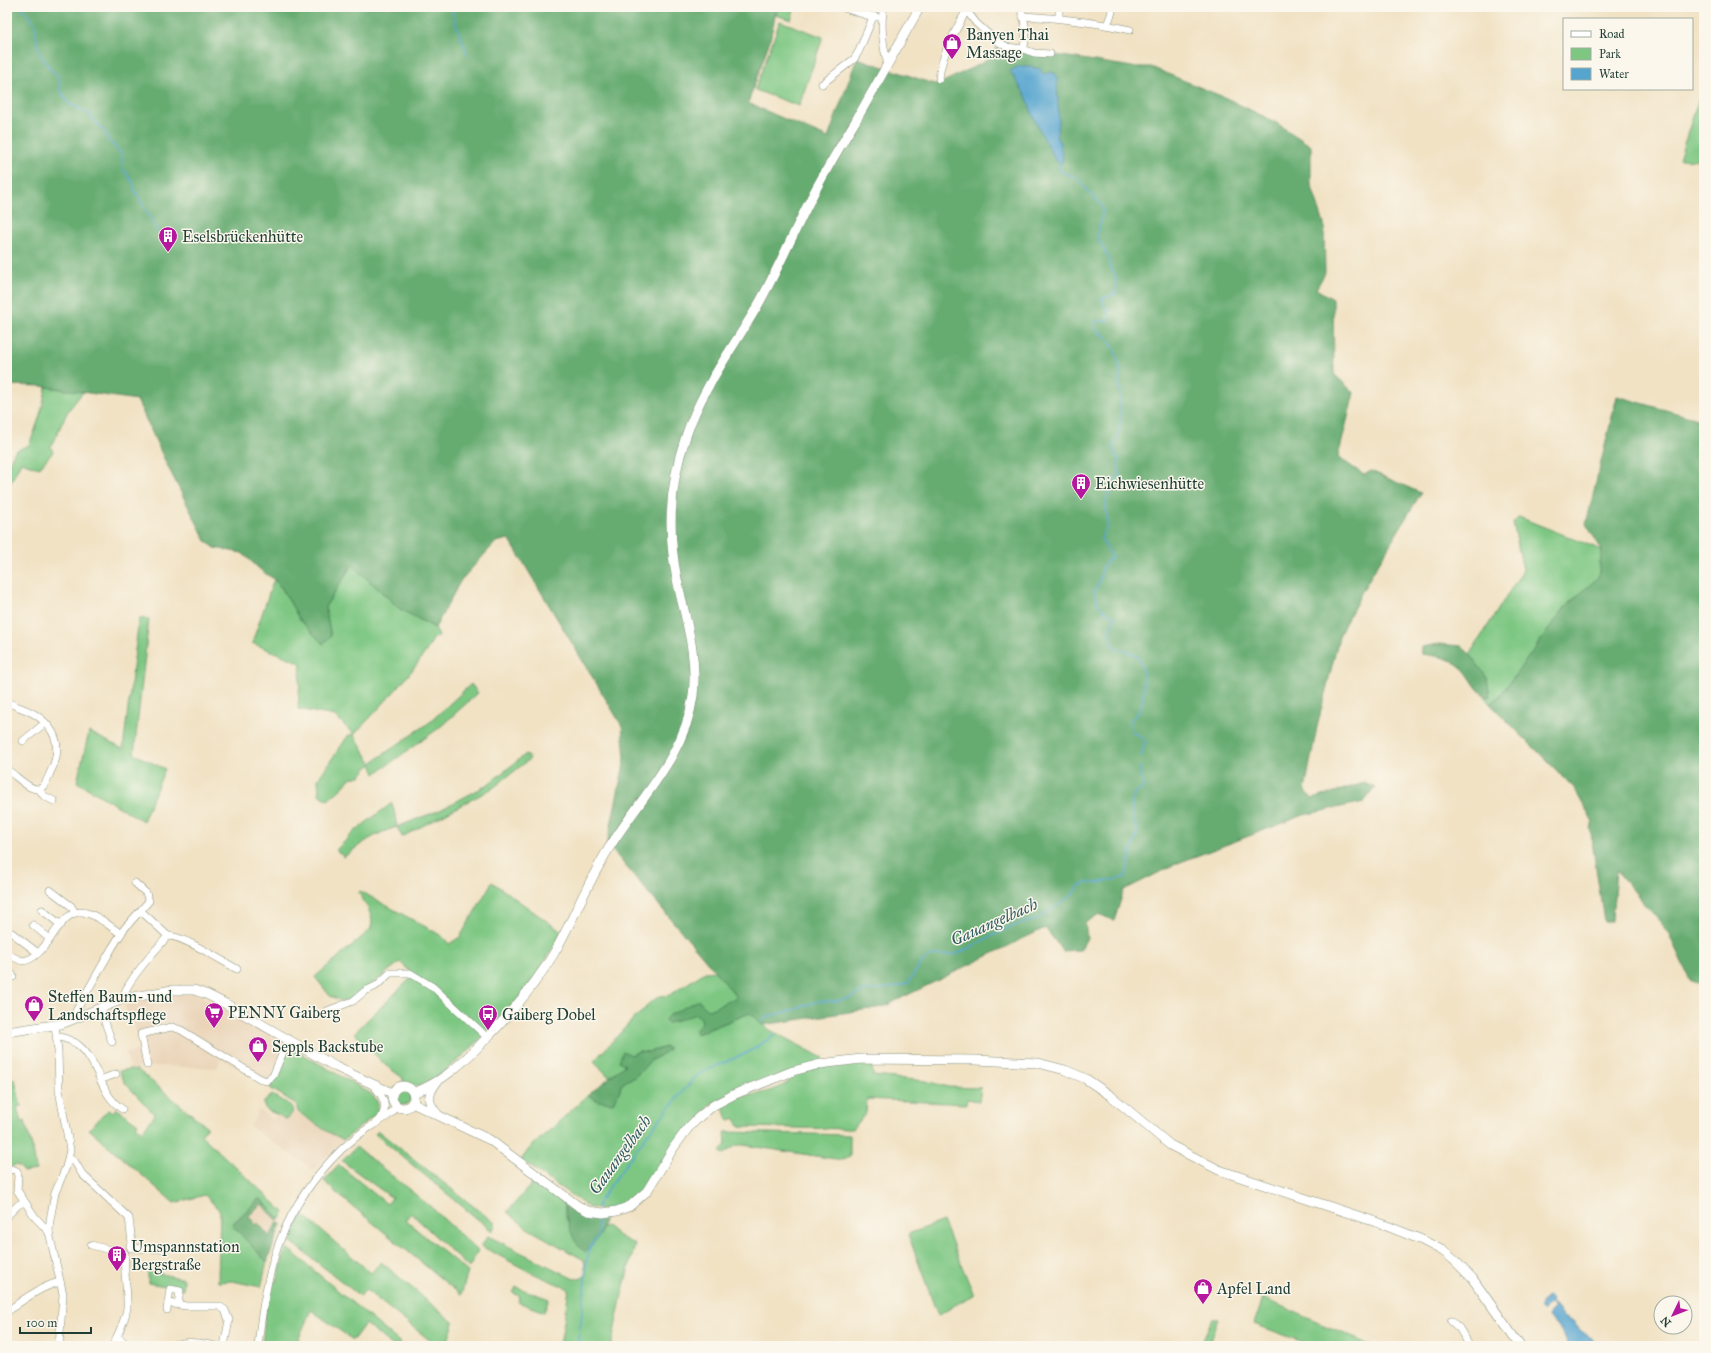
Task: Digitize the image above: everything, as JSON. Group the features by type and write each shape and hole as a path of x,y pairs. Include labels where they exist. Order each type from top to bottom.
{"main road":[{"path":"413,1093 436,1082 465,1060 488,1038 517,1006 546,966 566,931 602,860 666,767 682,735 688,721 693,696 694,673 692,643 676,576 672,546 671,516 678,461 686,436 702,398 759,304 816,189 920,7"},
{"path":"7,1032 55,1025 123,999 187,989 208,995 226,1004 336,1067 392,1093"},
{"path":"412,1103 490,1140 578,1206 592,1212 607,1213 627,1207 640,1198 650,1186 681,1137 707,1110 735,1094 787,1073 820,1064 861,1059 1017,1061 1049,1065 1076,1074 1096,1085 1170,1145 1219,1170 1388,1226 1422,1240 1443,1251 1472,1278 1520,1346"},
{"path":"436,1082 430,1091 429,1100 431,1106 439,1116"},
{"path":"402,1086 408,1087 413,1093 412,1103 406,1108 397,1106 392,1100 392,1093 396,1088 402,1086"}],"street":[{"path":"841,7 873,17 882,16"},
{"path":"884,7 882,16 884,50 888,64"},
{"path":"1020,7 1023,16 1026,38 1023,49"},
{"path":"1059,7 1059,18"},
{"path":"1107,25 1112,12 1111,7"},
{"path":"939,79 944,55 965,9 976,23 1000,43 1011,48 1023,49 1034,53 1050,54"},
{"path":"1023,16 1059,18 1130,30"},
{"path":"822,84 854,59 873,17"},
{"path":"7,702 38,716 55,737 57,749 50,773 42,787 39,789"},
{"path":"23,741 45,723"},
{"path":"7,770 20,781 35,789 39,789 44,796 54,801"},
{"path":"76,1018 76,1011 111,949 121,934 148,902 149,898 146,893 135,882"},
{"path":"50,890 72,908 74,913"},
{"path":"42,910 61,925"},
{"path":"141,911 168,936 174,936 187,942 237,970"},
{"path":"7,954 23,961 30,960 38,953 67,917 74,913 82,912 90,914 121,934"},
{"path":"33,925 50,939"},
{"path":"12,933 38,953"},
{"path":"123,999 127,988 145,963 168,936"},
{"path":"327,1011 353,1001 364,991 377,985 390,973 406,972 435,989 488,1038"},
{"path":"100,1008 112,1042"},
{"path":"47,1346 59,1346 63,1300 49,1232 55,1193 69,1158 70,1144 64,1120 59,1086 57,1036 55,1025"},
{"path":"147,1065 142,1034 172,1027 181,1030 266,1081 273,1076 288,1040"},
{"path":"57,1036 74,1042 83,1050 94,1065 110,1098 122,1109"},
{"path":"100,1080 116,1074"},
{"path":"372,1085 384,1102 385,1110 380,1120"},
{"path":"258,1346 263,1305 270,1270 277,1246 292,1212 308,1187 327,1164 352,1141 380,1120 390,1115 397,1106"},
{"path":"69,1158 75,1162 82,1174 130,1220 131,1247"},
{"path":"7,1172 12,1169 17,1171 17,1189 24,1202 49,1232"},
{"path":"7,1216 18,1205 24,1202"},
{"path":"91,1245 124,1253"},
{"path":"113,1346 124,1320 127,1306 124,1271 125,1246 165,1249"},
{"path":"7,1312 27,1298 60,1282"},
{"path":"178,1304 180,1291 170,1289 167,1306 178,1304 202,1307 219,1306 225,1310 228,1320 224,1346"},
{"path":"1451,1321 1459,1328 1470,1346"},
{"path":"117,1337 130,1346"},
{"path":"171,1346 186,1342 198,1342 216,1346"}],"shaded area":[{"path":"192,993 203,997 239,1016 285,1044 267,1085 221,1059 217,1068 157,1066 130,1069 126,1053 140,1050 133,1019 129,1020 124,1003"},
{"path":"259,1110 273,1119 277,1115 286,1121 293,1111 344,1140 313,1169 250,1127"},
{"path":"261,1204 277,1220 270,1237 258,1223 256,1225 249,1216"}],"green space":[{"path":"7,7 777,7 770,40 748,103 828,138 857,58 937,85 984,62 1002,42 1029,51 1133,67 1151,67 1226,98 1275,122 1311,146 1311,184 1324,224 1325,273 1316,289 1333,299 1334,374 1354,393 1338,457 1364,475 1371,471 1421,493 1362,591 1339,637 1317,727 1305,789 1312,799 1364,783 1375,788 1364,802 1304,815 1178,863 1124,890 1114,921 1099,914 1085,923 1087,938 1080,950 1063,951 1045,928 883,1007 762,1025 750,1013 696,1034 696,1030 702,1022 701,1018 696,1014 668,1023 666,1022 665,1019 668,1016 696,1001 700,1001 705,1008 709,1010 737,997 607,844 625,759 622,726 509,539 496,542 461,580 435,628 400,609 352,565 325,607 331,636 323,644 300,620 283,590 274,579 263,572 242,553 215,548 206,541 167,465 137,400 41,386 7,385"},
{"path":"779,7 795,7 791,20 776,15"},
{"path":"780,21 823,37 799,106 755,90"},
{"path":"1704,83 1704,160 1679,159"},
{"path":"46,387 83,392 68,411 51,446 53,452 39,468 21,462 7,490 7,467 15,451 29,445 35,431"},
{"path":"1617,396 1704,421 1704,987 1690,980 1667,930 1616,870 1612,921 1604,921 1590,828 1593,823 1574,788 1490,704 1499,697 1566,606 1598,578 1602,550 1586,524"},
{"path":"1519,517 1602,550 1598,578 1567,605 1499,697 1490,704 1484,696 1489,697 1487,678 1470,654 1523,570 1513,523"},
{"path":"352,564 400,609 435,628 439,636 434,638 417,664 354,735 371,763 430,722 471,684 478,693 439,728 375,774 371,764 360,776 350,778 344,786 328,800 319,794 318,779 347,737 353,734 335,716 298,709 301,663 252,643 274,579 283,590 300,620 331,636 325,607"},
{"path":"139,618 149,619 134,754 165,769 143,821 77,782 89,732 123,749"},
{"path":"1439,644 1461,646 1470,654 1487,678 1490,697 1481,692 1474,685 1466,672 1457,664 1433,655 1421,654 1422,647"},
{"path":"526,754 530,759 493,788 402,837 397,827 440,810 487,785"},
{"path":"392,803 397,827 369,839 344,857 336,850 355,831"},
{"path":"492,882 562,932 540,970 507,1013 462,1057 437,1077 417,1087 403,1082 403,1078 385,1065 354,1033 414,975 400,962 357,996 344,1002 330,996 315,977 370,930 372,920 371,915 359,893 360,891 435,932 443,937 449,944 460,937"},
{"path":"715,971 738,997 709,1010 705,1008 700,1001 668,1023 696,1013 701,1018 702,1022 696,1030 697,1034 750,1013 770,1030 823,1058 822,1061 712,1103 643,1189 635,1198 622,1206 601,1210 588,1207 521,1160 529,1149 588,1095 598,1101 620,1090 621,1085 635,1077 650,1061 669,1050 667,1047 648,1052 639,1051 631,1055 625,1065 609,1077 594,1061 648,1004 660,996 670,995 705,972"},
{"path":"667,1047 669,1050 650,1061 635,1077 621,1085 613,1103 598,1101 588,1095 625,1065 619,1061 623,1051 631,1055 639,1051 648,1052"},
{"path":"290,1051 297,1051 370,1093 378,1103 376,1114 344,1140 328,1132 298,1112 296,1104 270,1088 286,1054"},
{"path":"872,1062 873,1076 926,1081 948,1087 981,1088 979,1101 967,1099 966,1104 867,1099 866,1113 853,1129 743,1127 739,1125 734,1118 729,1121 722,1105 730,1100 769,1091 784,1085 791,1080 796,1073 817,1067"},
{"path":"130,1069 138,1070 207,1127 201,1135 284,1212 281,1219 260,1198 232,1224 267,1262 261,1287 232,1281 218,1282 220,1211 205,1195 174,1203 89,1129 108,1110 113,1112 116,1108 138,1124 136,1126 142,1131 155,1115 125,1083 119,1071"},
{"path":"7,1079 15,1080 21,1106 17,1107 21,1122 25,1121 36,1170 23,1172 21,1168 16,1165 7,1168"},
{"path":"400,1089 406,1089 411,1094 409,1103 406,1105 400,1105 395,1100 395,1094"},
{"path":"272,1095 292,1108 293,1111 288,1119 284,1119 264,1107 264,1102"},
{"path":"378,1131 496,1224 492,1231 375,1134"},
{"path":"725,1132 850,1135 850,1157 842,1160 743,1145 737,1145 723,1154 720,1152 726,1144"},
{"path":"356,1147 431,1207 478,1251 469,1268 411,1213 405,1220 468,1272 461,1295 334,1191 324,1181 339,1165 387,1204 392,1198 342,1161"},
{"path":"536,1179 564,1203 566,1219 600,1235 603,1226 608,1227 619,1236 635,1245 623,1290 611,1346 560,1346 569,1289 530,1272 481,1246 488,1236 574,1279 586,1276 584,1260 527,1228 507,1212"},
{"path":"260,1198 281,1219 277,1220 261,1204 249,1216 256,1225 258,1223 270,1237 277,1222 281,1224 267,1262 232,1225"},
{"path":"564,1203 584,1213 605,1216 600,1235 586,1252 577,1244 573,1237 566,1216"},
{"path":"302,1214 371,1273 381,1262 454,1323 449,1338 449,1346 437,1346 366,1290 360,1296 289,1240"},
{"path":"943,1221 974,1295 938,1316 908,1234"},
{"path":"286,1247 404,1346 393,1346 365,1324 353,1340 311,1310 296,1345 286,1341 283,1346 262,1346 266,1305 271,1281 277,1281"},
{"path":"148,1271 184,1279 183,1289 148,1283"},
{"path":"516,1287 549,1299 544,1312 518,1302 520,1296 513,1293"},
{"path":"1263,1298 1372,1346 1314,1346 1254,1324"},
{"path":"1212,1319 1218,1319 1208,1346 1200,1346"}],"water":[{"path":"1020,66 1033,66 1033,68 1040,68 1044,74 1051,72 1056,74 1059,124 1057,133 1063,157 1061,164 1055,160 1034,119 1026,96 1010,71"},
{"path":"1548,1296 1552,1301 1551,1303 1559,1309 1563,1316 1572,1321 1580,1330 1602,1346 1569,1346 1563,1333 1549,1317 1555,1309 1550,1304 1543,1311 1539,1309 1542,1301"}],"waterway":[{"path":"21,7 35,23 38,51 50,69 59,77 60,90 69,104 88,113 105,132 108,140 122,154 123,169 134,184 134,189 158,232"},
{"path":"451,7 468,55"},
{"name":"Gauangelbach","path":"1059,162 1059,170 1076,177 1087,191 1099,202 1103,210 1097,237 1110,260 1110,267 1116,277 1116,293 1102,299 1103,304 1110,313 1107,321 1096,321 1093,324 1098,332 1104,335 1114,348 1121,371 1119,379 1120,424 1119,433 1113,447 1119,460 1118,465 1120,474 1113,482 1106,503 1108,525 1101,538 1112,557 1103,567 1099,584 1094,591 1100,607 1115,618 1115,621 1109,630 1114,646 1119,650 1134,654 1138,657 1141,664 1144,682 1142,702 1138,713 1131,719 1130,722 1134,733 1145,741 1141,757"},
{"name":"Gauangelbach","path":"761,1021 769,1016 797,1009 818,1001 837,1001 853,997 863,991 897,987 908,983 922,962 931,956 957,954 1010,927 1038,919 1070,897 1080,885 1126,877 1131,852 1137,834 1132,810 1132,802 1134,793 1140,791 1144,786 1140,777 1140,766"},
{"name":"Gauangelbach","path":"598,1208 598,1203 646,1136 695,1077 704,1071 747,1053 775,1035"},
{"name":"Gauangelbach","path":"577,1346 583,1308 586,1264 590,1247 598,1236 598,1216"}],"place":[{"name":"Banyen Thai Massage","path":"952,60"},
{"name":"Eselsbrückenhütte","path":"168,253"},
{"name":"Eichwiesenhütte","path":"1081,500"},
{"name":"Steffen Baum- und Landschaftspflege","path":"34,1022"},
{"name":"PENNY Gaiberg","path":"214,1029"},
{"name":"Gaiberg Dobel","path":"488,1031"},
{"name":"Seppls Backstube","path":"258,1063"},
{"name":"Umspannstation Bergstraße","path":"117,1272"},
{"name":"Apfel Land","path":"1203,1305"}]}
